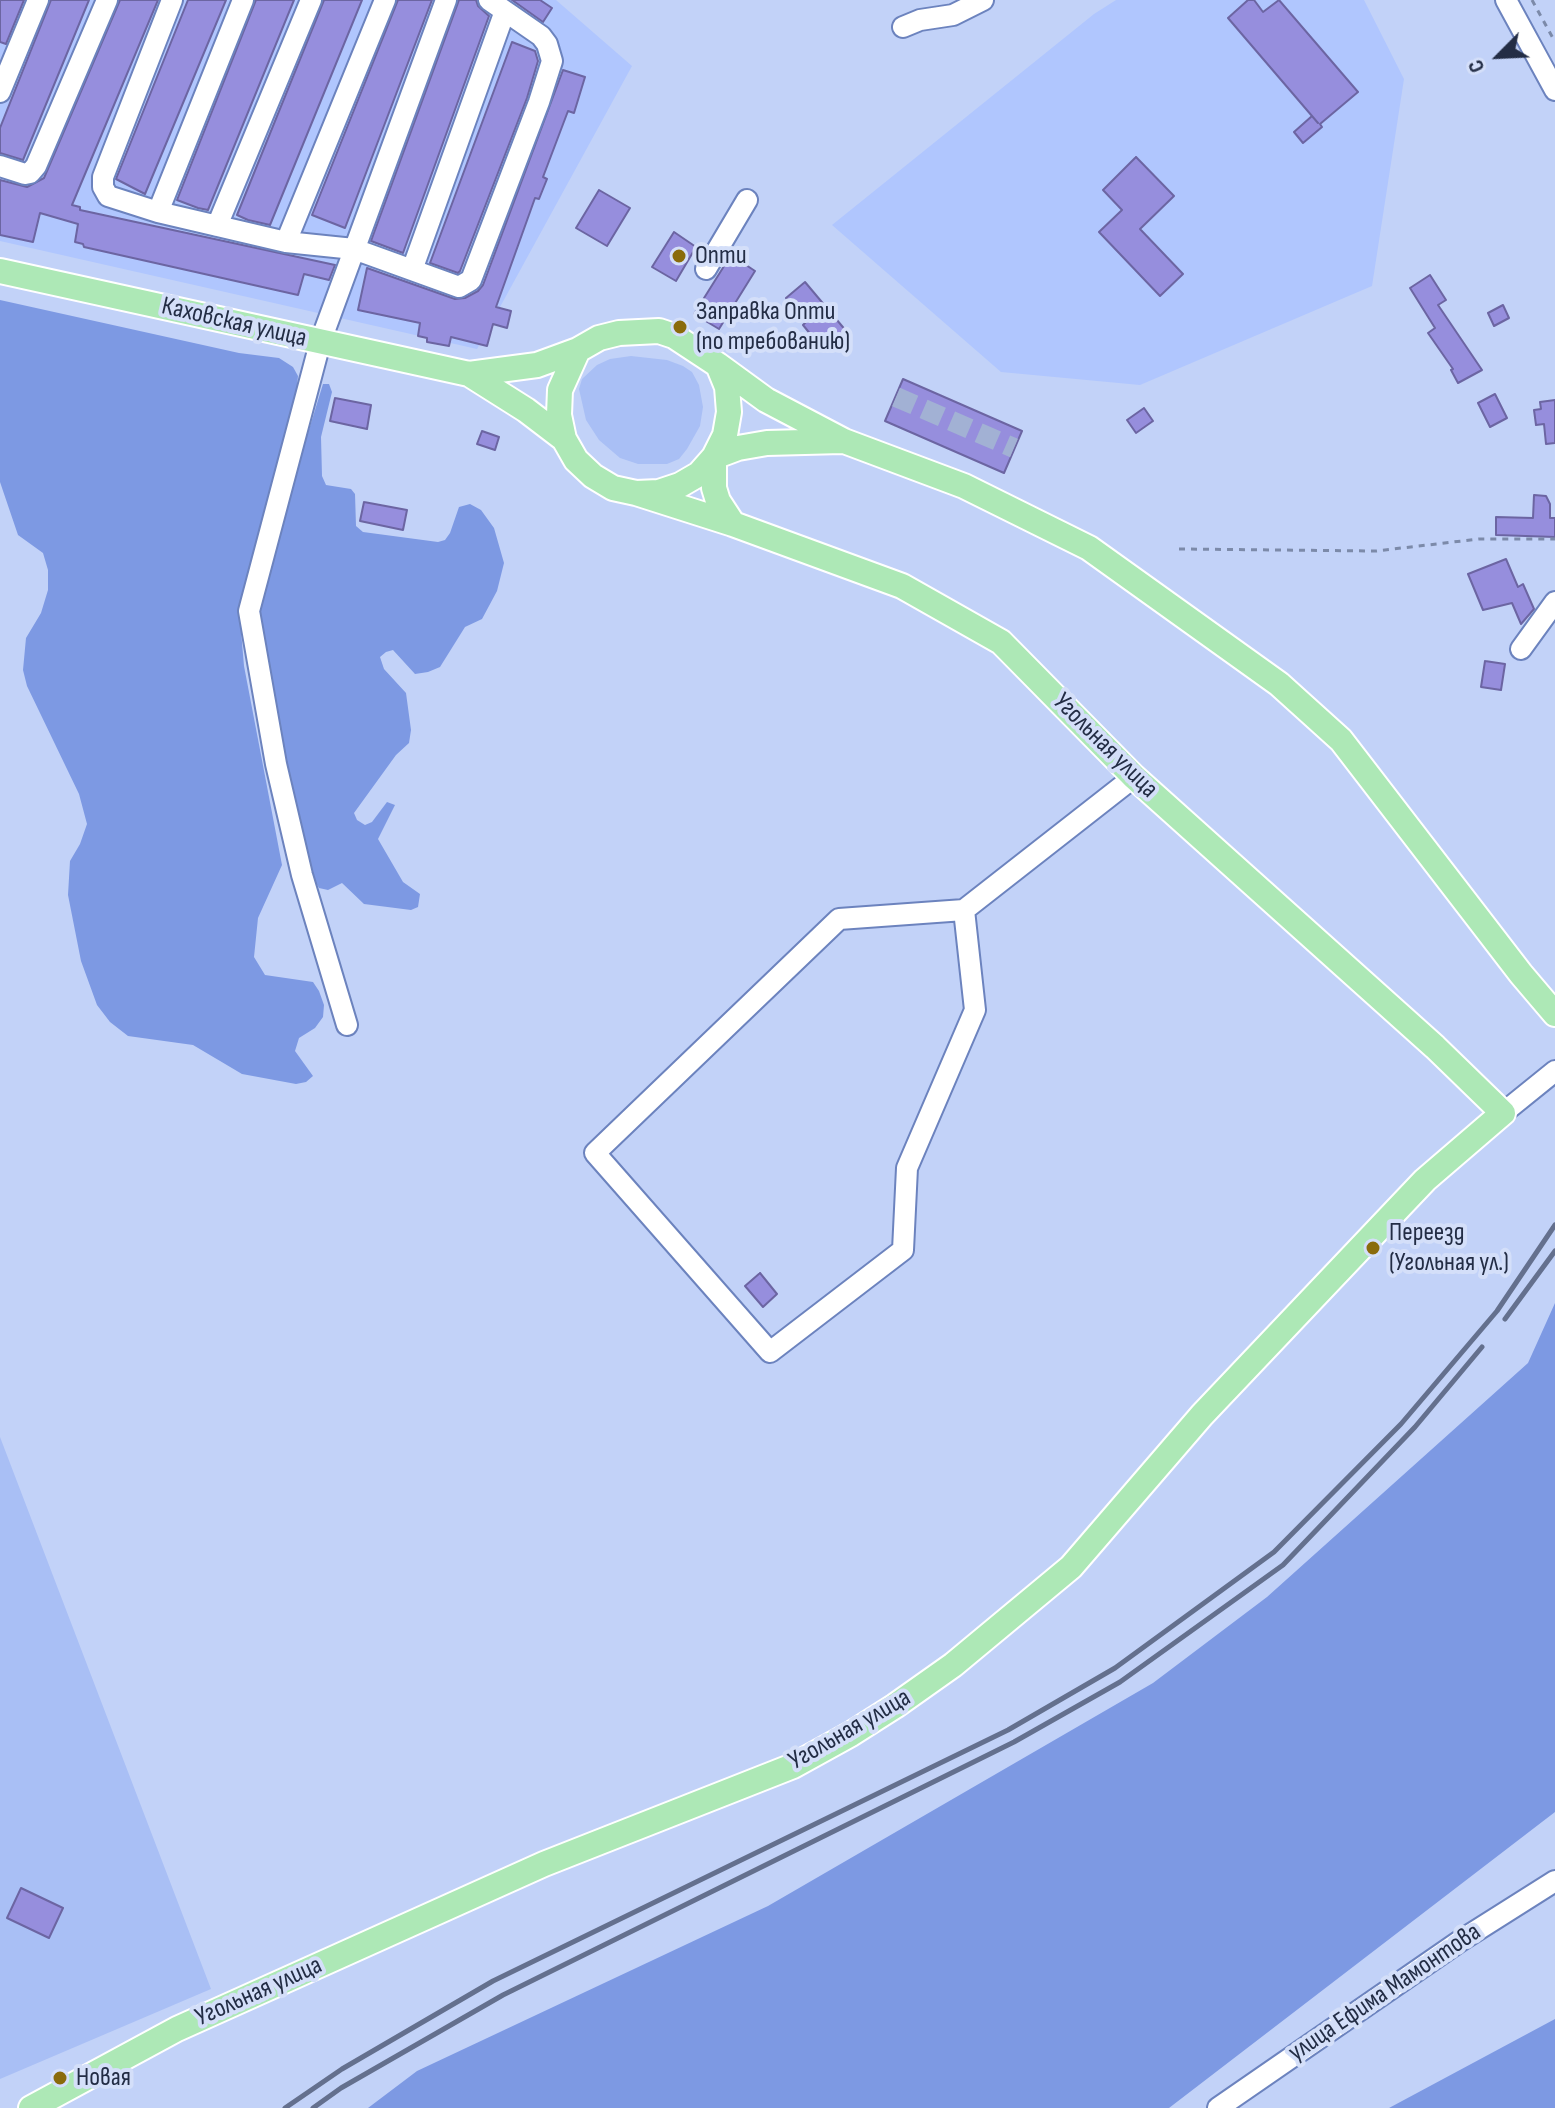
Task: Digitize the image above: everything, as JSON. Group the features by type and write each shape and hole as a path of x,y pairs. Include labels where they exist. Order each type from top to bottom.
{"main road":[{"name":"Каховская улица","path":"0,271 469,374"},
{"path":"469,374 537,365 578,350 599,338 619,333 659,331 674,336 766,400 844,441 964,486 1089,548 1279,684 1341,740 1555,1014"},
{"path":"578,350 560,390 559,415 564,439 576,460 593,476 613,488 636,493 659,492 680,485 699,474 714,457 725,435 729,412 727,387 718,365"},
{"path":"469,374 522,407 564,439"},
{"path":"714,457 738,448 767,443 844,441"},
{"path":"714,457 714,488 718,501 733,524"},
{"name":"Угольная улица","path":"31,2108 177,2029 529,1870 793,1766 895,1706 953,1665 1071,1567 1202,1415 1425,1180 1503,1113 1435,1047 1134,777 1001,642 902,586 733,524 636,493"}],"street":[{"path":"0,92 7,57 38,0"},
{"path":"0,166 25,174 36,166 107,0"},
{"path":"172,0 102,182 105,192 111,198 158,212 286,242 354,249 412,270 459,287 471,280 539,102 551,55 541,36 497,6 412,270"},
{"path":"158,212 243,0"},
{"path":"217,226 311,0"},
{"path":"286,242 385,0"},
{"path":"347,1025 299,861 276,764 249,611 320,343 446,0"},
{"path":"903,27 920,20 953,15 983,0"},
{"path":"1506,0 1555,90"},
{"path":"706,269 747,200"},
{"path":"1521,649 1555,602"},
{"path":"964,910 975,1010 907,1168 903,1250 770,1352 595,1153 839,919 964,910 1134,777"},
{"name":"Угольная улица","path":"1503,1113 1555,1071"},
{"name":"улица Ефима Мамонтова","path":"1218,2108 1460,1941 1555,1881"}],"path":[{"path":"1532,0 1555,42"},
{"path":"1179,549 1376,551 1479,539 1555,539"}],"shaded area":[{"path":"0,0 556,0 632,66 477,349 0,241"},
{"path":"1116,0 1364,0 1404,79 1372,286 1140,385 1001,372 832,225 1094,14"},
{"path":"0,300 239,353 279,358 293,367 298,376 296,395 239,608 244,666 282,865 258,918 254,957 265,975 313,982 319,991 324,1005 323,1017 315,1028 299,1038 295,1051 313,1076 306,1082 296,1084 242,1074 193,1045 128,1036 110,1022 97,1005 81,961 68,895 70,861 87,824 79,794 27,686 23,670 26,638 41,613 48,590 48,570 43,553 18,535 0,482"},
{"path":"631,356 667,360 683,366 692,372 699,385 703,407 700,426 679,459 667,464 638,464 620,458 599,440 586,420 579,389 582,379 597,365 610,359"},
{"path":"323,384 329,384 332,392 321,437 322,476 326,485 351,489 355,494 356,526 363,532 438,542 445,540 450,533 459,507 470,504 481,510 494,528 504,563 497,591 482,619 465,627 440,667 415,674 393,650 380,657 384,669 406,693 411,730 409,743 396,755 354,813 357,820 365,825 372,822 387,802 395,805 378,839 403,882 420,894 418,907 411,910 364,904 342,883 328,890 319,888 311,874 257,613 272,550"},
{"path":"1555,1303 1555,1812 1169,2108 368,2108 417,2071 768,1906 1153,1683 1267,1597 1528,1363"},
{"path":"0,1437 211,1989 0,2079"},
{"path":"1555,2019 1555,2108 1389,2108"}],"building":[{"path":"0,0 24,0 6,44 0,42"},
{"path":"51,0 89,0 23,160 0,153 0,128"},
{"path":"120,0 158,0 72,205 80,207 80,210 335,265 329,280 304,274 298,295 84,247 75,242 78,224 40,213 33,242 0,235 0,180 27,187 44,178"},
{"path":"188,0 226,0 145,194 116,179"},
{"path":"256,0 294,0 208,210 198,208 177,200"},
{"path":"324,0 362,0 270,225 248,220 237,215"},
{"path":"398,0 432,0 345,228 312,215"},
{"path":"459,0 476,0 489,16 403,253 371,241"},
{"path":"512,0 540,0 552,8 543,22"},
{"path":"1248,0 1254,0 1263,12 1279,0 1358,92 1303,143 1294,132 1312,116 1228,18"},
{"path":"512,42 535,51 538,61 527,98 458,273 430,263"},
{"path":"563,70 585,77 574,113 568,111 543,177 547,179 539,199 535,198 496,307 511,311 507,328 493,324 487,346 451,337 449,346 427,342 427,338 418,336 420,323 358,310 367,268 455,299 478,291 483,285"},
{"path":"1136,157 1174,196 1140,229 1183,274 1160,296 1099,232 1122,210 1103,190"},
{"path":"599,190 630,208 607,246 576,228"},
{"path":"674,232 696,247 676,281 652,267"},
{"path":"731,255 755,271 719,329 694,314"},
{"path":"1430,275 1446,300 1438,305 1482,370 1458,383 1453,369 1428,333 1435,328 1410,288"},
{"path":"805,282 847,332 824,351 786,298"},
{"path":"1503,305 1509,318 1494,326 1488,313"},
{"path":"903,379 1022,431 1004,473 885,421"},
{"path":"1495,394 1507,418 1490,427 1478,403"},
{"path":"335,398 371,405 367,429 330,421"},
{"path":"1555,400 1555,443 1546,444 1544,424 1536,425 1534,410 1541,409 1540,402"},
{"path":"1144,408 1153,421 1136,433 1127,420"},
{"path":"482,431 499,437 495,450 477,444"},
{"path":"1534,495 1546,496 1550,504 1550,518 1555,518 1555,537 1496,535 1496,517 1533,518"},
{"path":"364,502 407,510 403,530 360,521"},
{"path":"1506,559 1518,587 1523,584 1534,609 1521,624 1512,603 1483,610 1468,574"},
{"path":"1485,661 1505,664 1501,690 1481,687"},
{"path":"760,1273 777,1294 763,1307 745,1286"},
{"path":"21,1888 63,1908 49,1938 7,1918"}],"tunnel":[{"path":"896,397 1014,448"}],"railway":[{"path":"285,2108 342,2069 493,1981 1008,1730 1115,1668 1274,1552 1401,1424 1497,1311 1555,1225"},
{"path":"1505,1319 1555,1251"},
{"path":"313,2108 341,2088 503,1995 1014,1742 1120,1682 1283,1565 1415,1427 1482,1347"}],"place":[{"name":"Опти","path":"679,256"},
{"name":"Заправка Опти (по требованию)","path":"680,327"},
{"name":"Переезд (Угольная ул.)","path":"1373,1248"},
{"name":"Новая","path":"60,2078"}]}
